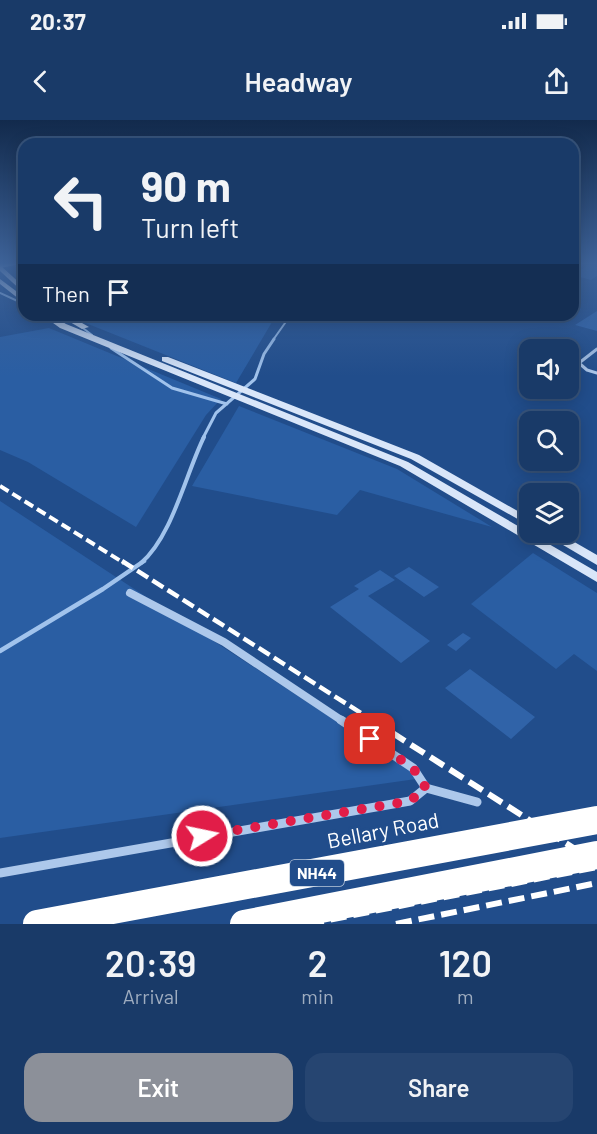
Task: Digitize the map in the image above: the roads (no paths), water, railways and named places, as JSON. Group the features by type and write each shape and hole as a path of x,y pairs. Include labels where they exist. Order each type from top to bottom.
{"highway":[{"name":"Bellary Road","path":"37,924 597,820"},
{"name":"NH44","path":"244,924 597,855"}],"street":[{"path":"55,321 404,464 597,578"},
{"path":"71,321 415,457 519,517"},
{"path":"566,543 597,561"},
{"path":"130,593 224,642 413,768 426,788 477,802"},
{"path":"0,873 410,801 426,788"}],"lane":[{"path":"597,349 579,363 586,370 597,373"}],"waterway":[{"path":"273,340 286,321"},
{"path":"79,325 92,335"},
{"path":"226,404 255,379 264,354 274,339"},
{"path":"111,348 172,388 226,404"},
{"path":"203,438 216,413 226,404"},
{"path":"141,563 152,552 170,521 204,437"},
{"path":"0,651 103,589 144,561"}],"railway":[{"path":"0,486 124,563"},
{"path":"122,561 375,722"},
{"path":"372,720 597,863"},
{"path":"308,924 597,867"},
{"path":"396,924 597,883"}]}
